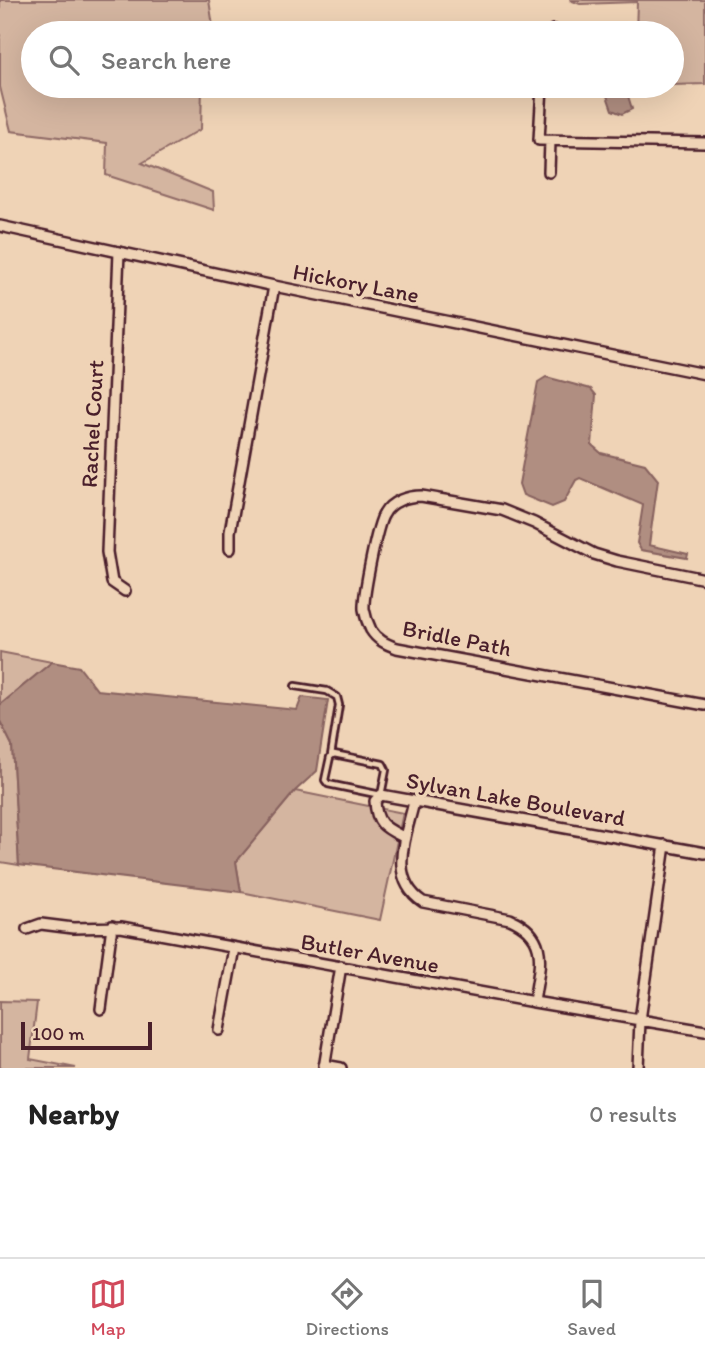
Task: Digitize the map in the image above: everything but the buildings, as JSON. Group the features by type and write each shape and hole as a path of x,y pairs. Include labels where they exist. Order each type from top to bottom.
{"street":[{"path":"541,98 539,140 705,143"},
{"path":"549,172 550,141"},
{"name":"Hickory Lane","path":"0,226 274,286 705,374"},
{"name":"Rachel Court","path":"119,252 107,552 112,582 125,591"},
{"path":"230,549 230,532 274,286"},
{"name":"Bridle Path","path":"705,579 594,554 502,510 421,495 410,496 391,506 383,514 375,540 364,608 369,627 375,636 397,648 705,705"},
{"name":"Sylvan Lake Boulevard","path":"405,838 384,827 377,817 375,801 381,795 705,853"},
{"path":"414,802 405,838 402,878 412,894 430,904 510,919 532,933 539,949 540,960 534,1002"},
{"path":"638,1068 640,1020 665,845"},
{"name":"Butler Avenue","path":"27,929 41,924 73,928 112,926 705,1031"},
{"path":"102,1009 112,926"},
{"path":"219,1030 234,948"},
{"path":"341,966 324,1066 341,1068"}],"lane":[{"path":"295,686 327,691 337,697 339,705 325,780 328,784 381,795 386,770 383,764 331,755"}],"shaded area":[{"path":"0,0 209,0 212,21 21,21 21,98 202,98 201,129 142,163 213,192 214,210 106,175 107,143 11,131 0,87"},
{"path":"570,0 705,0 705,84 684,85 684,21 636,21 637,2 580,4"},
{"path":"608,98 629,98 632,109 622,114 612,110"},
{"path":"546,377 591,389 596,395 592,445 601,453 645,464 658,480 649,545 688,554 687,558 641,550 637,543 643,505 580,478 576,480 564,502 552,507 523,495 519,484 538,382"},
{"path":"0,652 52,662 0,705"},
{"path":"52,662 79,667 97,690 297,710 302,697 328,700 317,771 295,791 236,862 241,892 19,865 12,745 0,721 0,705"},
{"path":"0,721 12,745 19,865 0,862"},
{"path":"295,791 403,813 380,920 241,892 236,862"},
{"path":"0,1001 37,1002 30,1059 76,1068 0,1068"}]}
